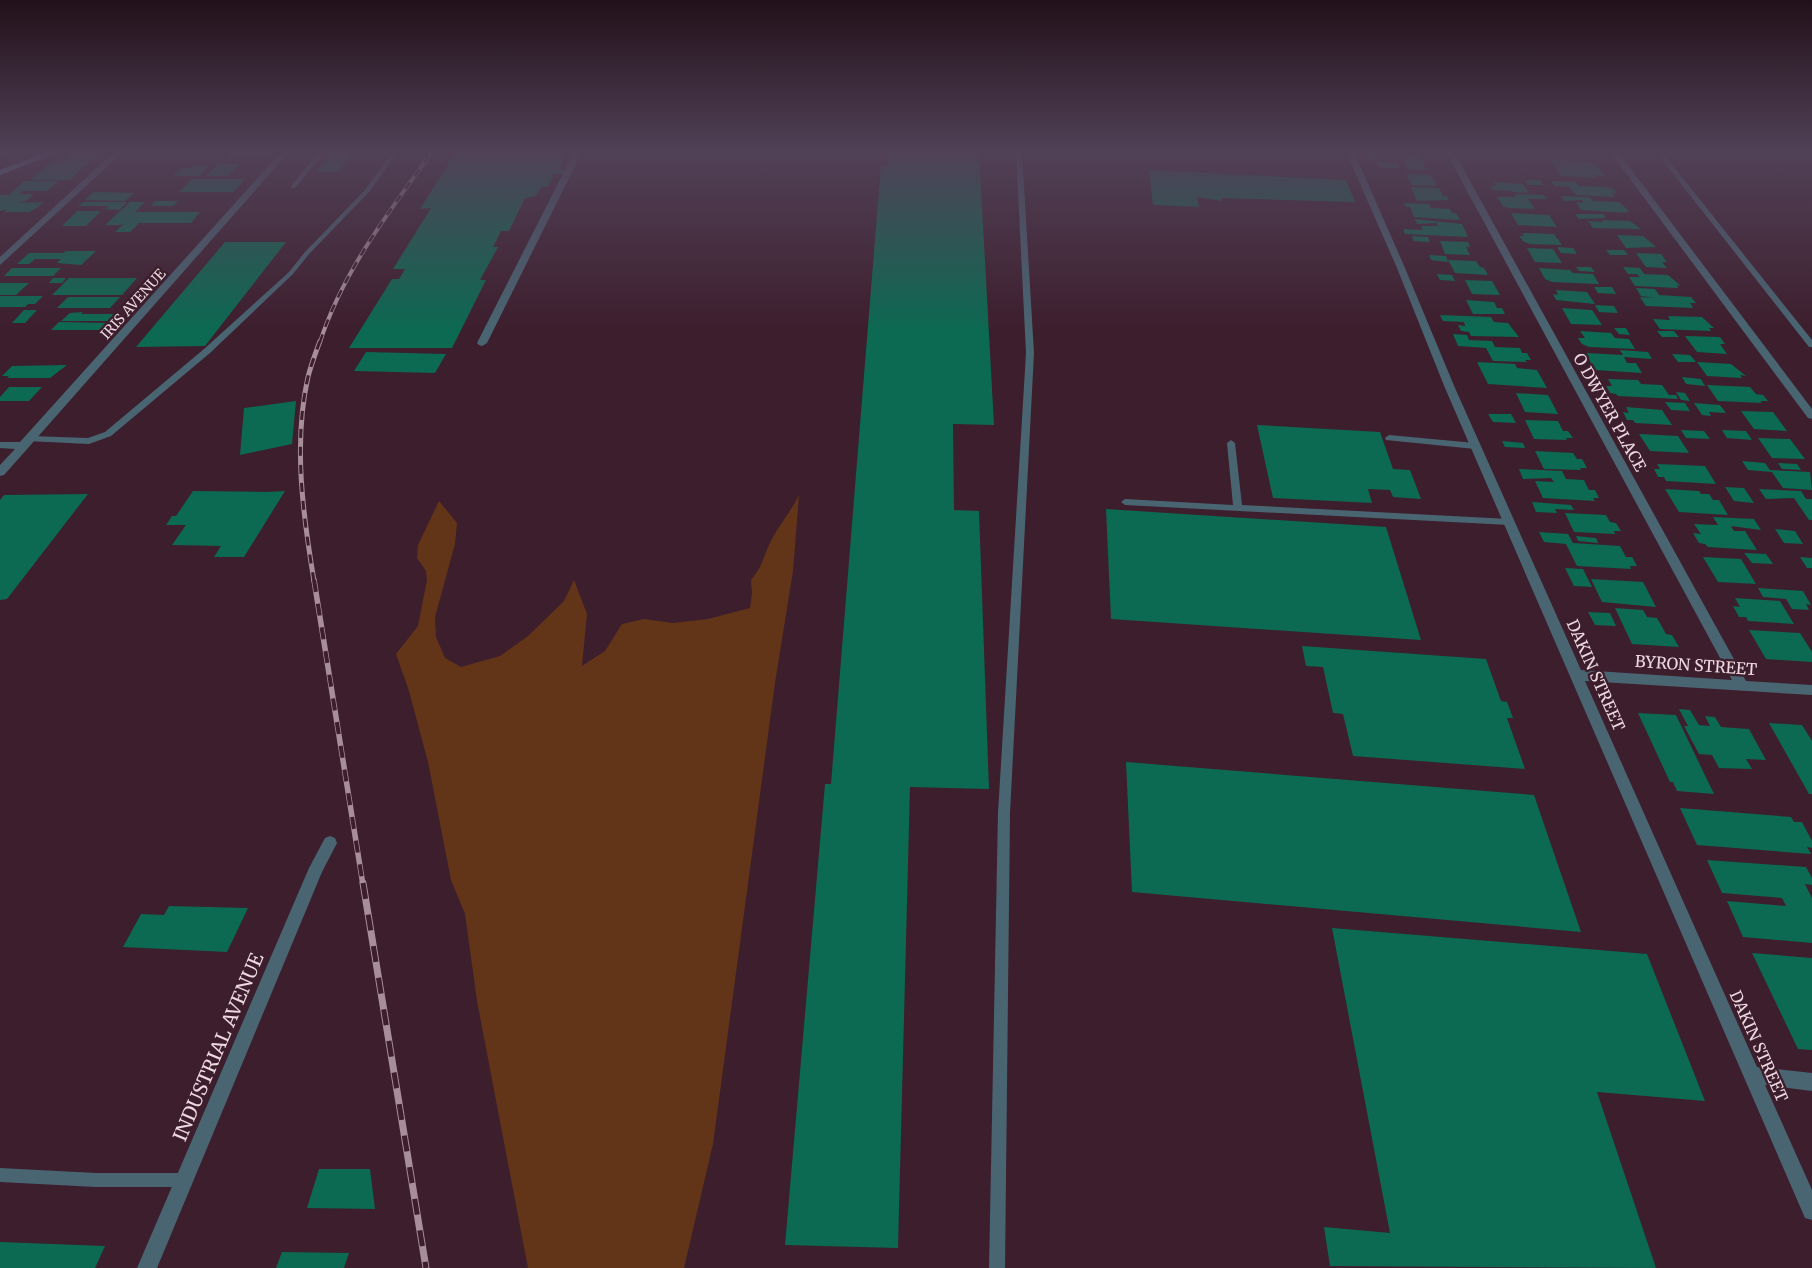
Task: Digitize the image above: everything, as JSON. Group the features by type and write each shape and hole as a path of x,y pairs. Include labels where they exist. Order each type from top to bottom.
{"street":[{"path":"0,262 55,211"},
{"name":"IRIS AVENUE","path":"0,472 232,211"},
{"path":"482,343 548,211"},
{"name":"DAKIN STREET","path":"1375,211 1475,446 1812,1211"},
{"name":"O DWYER PLACE","path":"1482,211 1742,686"},
{"path":"1658,211 1812,416"},
{"path":"0,445 27,442"},
{"name":"BYRON STREET","path":"1577,675 1812,690"},
{"name":"INDUSTRIAL AVENUE","path":"147,1268 186,1180 316,868 330,843"},
{"path":"1753,1075 1812,1082"}],"lane":[{"path":"27,442 89,441 108,434 207,351 291,273 307,253 347,211"},
{"path":"997,1268 1004,813 1030,353 1022,211"},
{"path":"1706,211 1812,345"},
{"path":"1389,438 1475,446"},
{"path":"1231,442 1238,508"},
{"path":"1125,502 1509,522"},
{"path":"0,1175 96,1180 186,1180"}],"shaded area":[{"path":"799,495 793,571 775,683 713,1144 684,1268 528,1268 477,1001 465,914 451,880 428,762 409,691 396,654 418,626 427,580 426,571 417,558 418,545 439,501 457,523 455,544 435,617 436,637 445,658 461,667 500,656 528,636 564,601 574,580 587,614 582,666 605,651 622,624 644,619 673,623 708,619 750,608 751,580 759,569 775,533"}],"building":[{"path":"5,211 31,211 29,212"},
{"path":"77,211 101,211 86,226 62,226"},
{"path":"120,211 200,212 191,223 139,223 130,232 115,232 125,223 121,225 105,225"},
{"path":"429,211 519,211 509,231 501,231 493,247 498,247 480,280 486,280 452,348 349,348 392,279 399,279 405,269 393,269"},
{"path":"877,211 982,211 994,425 953,424 954,510 979,511 989,789 910,787 898,1248 785,1245 825,784 831,784"},
{"path":"1412,211 1451,211 1456,213 1460,220 1414,217"},
{"path":"1599,211 1625,211 1627,213"},
{"path":"1511,213 1549,215 1557,227 1518,225"},
{"path":"1575,214 1603,214 1606,218 1579,219"},
{"path":"1415,219 1462,224 1468,237 1405,234 1403,229 1423,230 1421,226 1438,226 1437,223 1417,224"},
{"path":"1602,220 1630,221 1641,229 1593,228 1588,221 1603,222"},
{"path":"1522,233 1554,234 1562,245 1529,244 1519,236 1524,236"},
{"path":"1617,235 1643,236 1656,247 1626,248"},
{"path":"1412,236 1428,237 1430,242 1414,241"},
{"path":"1440,241 1468,242 1470,247 1466,247 1470,255 1445,254"},
{"path":"225,242 286,242 205,346 136,347"},
{"path":"1557,247 1573,248 1577,254 1561,253"},
{"path":"1527,248 1553,249 1562,263 1535,262"},
{"path":"1606,250 1624,250 1628,255 1610,255"},
{"path":"66,251 96,251 81,265 57,263 61,259 35,259 29,264 17,264 29,253 63,253"},
{"path":"1636,253 1661,254 1667,262 1662,262 1667,268 1646,267"},
{"path":"1429,255 1446,256 1448,262 1431,260"},
{"path":"1448,260 1476,261 1480,267 1484,268 1488,275 1455,273"},
{"path":"1576,267 1591,267 1595,272 1579,271"},
{"path":"1623,267 1640,268 1644,274 1668,275 1681,286 1677,285 1678,288 1635,286 1629,277 1640,277 1637,274 1628,274"},
{"path":"12,268 61,268 53,276 4,276"},
{"path":"1539,268 1593,274 1599,284 1552,282 1545,279"},
{"path":"1437,274 1452,275 1455,281 1440,280"},
{"path":"53,278 66,278 62,283 49,283"},
{"path":"69,278 137,278 122,295 52,295"},
{"path":"1465,280 1492,281 1500,295 1472,294"},
{"path":"0,283 29,283 16,295 0,295"},
{"path":"1594,287 1612,287 1616,294 1598,293"},
{"path":"1636,288 1655,289 1659,295 1691,297 1696,303 1690,303 1693,308 1646,306 1640,297 1656,298 1641,296"},
{"path":"1556,290 1587,292 1595,304 1556,300 1553,294 1558,295"},
{"path":"0,296 43,296 35,304 28,304 25,307 0,307"},
{"path":"68,297 120,297 110,308 57,308"},
{"path":"1466,300 1494,302 1497,308 1502,308 1505,314 1473,314"},
{"path":"1595,305 1614,306 1618,313 1599,312"},
{"path":"1562,308 1592,310 1602,325 1571,324"},
{"path":"24,310 37,310 25,323 12,323"},
{"path":"83,312 81,314 116,314 110,321 61,321 70,313"},
{"path":"1440,315 1491,317 1494,322 1508,323 1519,337 1471,336 1469,332 1461,331 1458,325 1465,326 1464,322 1443,321"},
{"path":"1668,316 1702,317 1714,328 1709,328 1711,331 1660,329 1653,319 1670,320"},
{"path":"59,322 109,323 102,330 51,330"},
{"path":"1614,328 1626,328 1630,335 1619,334"},
{"path":"1580,331 1611,333 1615,338 1629,339 1635,349 1589,347 1582,344 1578,338 1585,338"},
{"path":"1657,331 1674,331 1679,337 1662,337"},
{"path":"1453,334 1467,335 1469,340 1492,341 1495,347 1520,348 1522,353 1527,353 1531,360 1525,360 1527,362 1493,361 1486,348 1458,346"},
{"path":"1685,336 1720,337 1725,344 1720,344 1727,354 1697,352"},
{"path":"1620,350 1648,352 1652,359 1624,357 1627,363 1636,363 1642,373 1595,370 1585,353 1623,355"},
{"path":"366,352 446,354 435,373 354,371"},
{"path":"1672,354 1690,355 1696,362 1678,362"},
{"path":"1477,362 1515,364 1517,368 1537,370 1547,388 1488,384"},
{"path":"1697,362 1731,364 1746,376 1740,375 1742,378 1707,376"},
{"path":"67,365 50,378 7,378 9,376 2,376 12,366"},
{"path":"1682,377 1701,379 1705,386 1686,384"},
{"path":"1608,379 1638,380 1641,384 1662,385 1669,395 1676,395 1678,399 1618,396 1610,393 1606,386 1612,386"},
{"path":"1707,385 1750,387 1756,394 1763,395 1768,401 1760,401 1762,403 1718,401"},
{"path":"9,387 42,387 29,401 0,401 0,397"},
{"path":"1676,392 1685,393 1690,401 1681,400"},
{"path":"1516,393 1548,395 1558,414 1525,412"},
{"path":"296,401 292,444 240,455 244,408"},
{"path":"1665,402 1685,403 1690,411 1671,410"},
{"path":"1694,403 1720,405 1726,413 1709,412 1711,416 1702,415"},
{"path":"1626,407 1662,410 1672,425 1635,423 1633,420 1627,420 1623,412 1629,413"},
{"path":"1741,411 1773,412 1787,431 1754,429"},
{"path":"1488,414 1511,414 1516,423 1493,422"},
{"path":"1525,420 1558,421 1563,431 1568,431 1573,438 1566,438 1567,440 1534,439"},
{"path":"1257,425 1380,432 1393,469 1410,470 1421,499 1393,497 1390,490 1368,489 1372,503 1273,498"},
{"path":"1681,430 1704,431 1710,439 1686,438"},
{"path":"1722,430 1746,431 1752,440 1727,438"},
{"path":"1639,434 1678,436 1689,453 1650,451"},
{"path":"1758,438 1790,439 1805,459 1772,458"},
{"path":"1502,441 1523,443 1525,448 1505,447"},
{"path":"1535,451 1573,453 1577,459 1582,459 1587,468 1580,468 1581,470 1544,469"},
{"path":"1742,461 1765,463 1770,470 1810,472 1812,490 1783,488 1772,472 1748,470"},
{"path":"1778,463 1797,464 1801,470 1782,469"},
{"path":"1657,464 1705,466 1716,484 1666,481 1664,477 1658,477 1654,469 1660,469"},
{"path":"1519,469 1562,471 1566,479 1584,480 1589,490 1595,490 1599,498 1593,498 1595,501 1543,498 1535,481 1554,482 1551,478 1523,479"},
{"path":"1725,487 1744,488 1754,503 1734,501"},
{"path":"1665,489 1699,491 1701,494 1709,494 1713,500 1719,500 1728,515 1679,512"},
{"path":"1759,489 1801,491 1806,499 1812,499 1812,520 1809,520 1794,498 1766,499"},
{"path":"193,491 285,491 244,557 214,557 221,546 172,545 186,525 166,525 172,516 176,516"},
{"path":"88,494 7,599 0,600 0,500 4,495"},
{"path":"1532,502 1571,505 1574,510 1555,509 1557,513 1536,512"},
{"path":"1106,509 1386,527 1421,640 1111,619"},
{"path":"1565,513 1606,515 1610,522 1616,523 1621,531 1614,531 1615,534 1574,532"},
{"path":"1713,517 1754,519 1761,530 1731,526 1734,531 1745,531 1757,550 1708,547 1705,544 1699,543 1693,533 1701,534 1694,524 1718,525"},
{"path":"1775,529 1795,531 1803,544 1784,543"},
{"path":"1539,532 1568,534 1573,543 1620,546 1626,557 1632,557 1637,566 1630,566 1631,569 1577,566 1566,544 1544,542"},
{"path":"1576,536 1596,538 1598,543 1578,541"},
{"path":"1744,553 1766,554 1773,564 1752,563"},
{"path":"1703,557 1741,559 1756,584 1718,582"},
{"path":"1800,557 1812,558 1812,568 1807,568"},
{"path":"1565,568 1583,569 1592,587 1574,586"},
{"path":"1591,579 1643,582 1656,607 1602,602"},
{"path":"1758,588 1803,591 1811,605 1806,604 1809,610 1792,609 1786,599 1763,597"},
{"path":"1735,598 1780,601 1794,624 1748,621 1746,617 1739,617 1733,606 1740,607"},
{"path":"1615,608 1643,610 1647,617 1657,618 1666,634 1672,635 1679,647 1632,644"},
{"path":"1588,612 1610,613 1616,626 1595,625"},
{"path":"1749,630 1800,633 1812,652 1812,662 1766,659"},
{"path":"1302,646 1486,659 1501,701 1507,702 1513,718 1507,718 1525,769 1353,756 1343,714 1333,713 1323,667 1306,666"},
{"path":"1679,709 1690,710 1699,725 1710,726 1705,716 1715,717 1721,727 1749,729 1766,760 1746,759 1752,769 1719,768 1712,755 1699,754 1684,726 1688,726"},
{"path":"1638,713 1676,715 1714,794 1677,791 1673,782 1670,782"},
{"path":"1769,723 1802,725 1812,741 1812,794 1809,794"},
{"path":"1126,762 1534,795 1581,932 1132,892"},
{"path":"1680,808 1791,817 1794,822 1802,822 1812,841 1812,848 1807,847 1811,854 1697,845"},
{"path":"1707,860 1806,867 1812,878 1812,885 1805,884 1812,898 1812,943 1743,937 1727,901 1786,906 1782,898 1722,893"},
{"path":"169,906 248,908 227,952 123,947 141,914 164,915"},
{"path":"1332,928 1647,954 1705,1101 1597,1092 1656,1268 1330,1266 1324,1227 1390,1233"},
{"path":"1752,953 1812,958 1812,1050 1798,1049"},
{"path":"319,1169 370,1169 375,1209 307,1208"},
{"path":"0,1242 105,1246 95,1268 0,1268"},
{"path":"282,1252 349,1253 344,1268 276,1268"}],"railway":[{"path":"320,342 341,291 368,243 390,211"},
{"path":"314,581 303,505 300,453 301,427 309,372 320,341"},
{"path":"314,580 363,885"},
{"path":"363,883 426,1268"}]}
